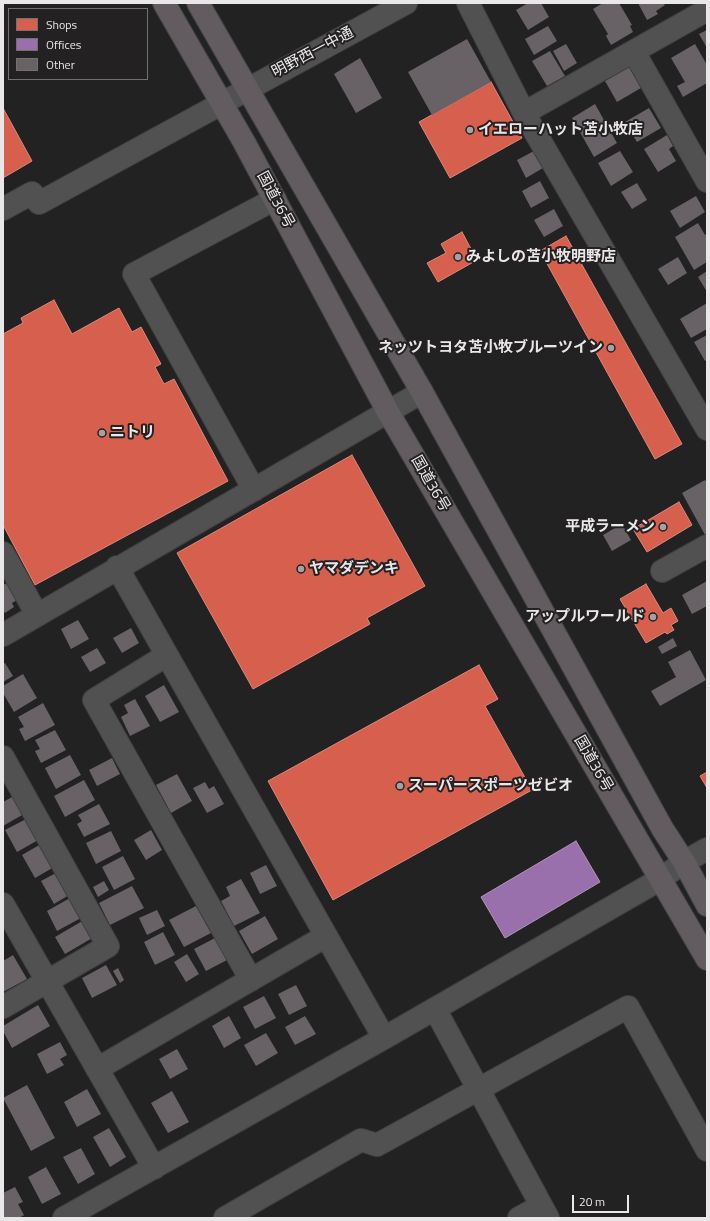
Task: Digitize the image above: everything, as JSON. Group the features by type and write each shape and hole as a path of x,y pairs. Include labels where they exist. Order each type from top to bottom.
{"highway":[{"name":"国道36号","path":"164,3 275,200 388,412 659,880 707,959"},
{"name":"国道36号","path":"198,3 246,89 422,392 662,828 684,862 707,905"}],"street":[{"name":"明野西一中通","path":"3,208 32,193 39,204 246,89 406,3"},
{"path":"468,3 524,113 707,429"},
{"path":"524,113 707,10"},
{"path":"634,52 707,181"},
{"path":"254,490 134,274 275,200"},
{"path":"3,635 117,567 254,490 422,392"},
{"path":"662,571 707,546"},
{"path":"3,553 37,615"},
{"path":"117,567 384,1038"},
{"path":"166,655 94,700 251,980"},
{"path":"3,757 108,946 3,1007"},
{"path":"64,1218 435,1009 659,880 684,862 707,849"},
{"path":"3,904 154,1168"},
{"path":"97,1069 326,936"},
{"path":"225,1218 361,1140 377,1145 478,1088 628,1007 707,1150"},
{"path":"435,1009 544,1212 519,1218"}],"building: Shops":[{"name":"イエローハット苫小牧店","path":"491,82 522,138 450,178 419,122"},
{"path":"3,108 32,161 3,178"},
{"name":"みよしの苫小牧明野店","path":"462,232 477,260 438,282 427,263 446,253 441,244"},
{"name":"ネッツトヨタ苫小牧ブルーツイン","path":"566,236 682,444 655,459 540,251"},
{"name":"ニトリ","path":"54,300 72,334 119,308 132,332 141,327 161,364 155,367 164,384 174,379 228,481 35,585 3,525 3,334 23,323 21,318"},
{"name":"ヤマダデンキ","path":"352,455 425,586 367,618 370,624 253,689 177,553"},
{"name":"平成ラーメン","path":"679,502 692,525 647,552 633,529"},
{"name":"アップルワールド","path":"646,584 663,613 671,608 678,621 671,625 674,630 667,634 665,632 646,643 620,599"},
{"name":"スーパースポーツゼビオ","path":"479,665 498,699 485,706 532,790 333,900 268,781"},
{"path":"707,772 707,788 700,776"}],"building: Offices":[{"path":"576,841 600,882 505,938 481,897"}],"building: Other":[{"path":"528,3 541,3 549,17 528,30 516,10"},
{"path":"603,3 619,3 632,25 630,26 633,32 611,45 606,36 608,34 593,9"},
{"path":"638,3 663,3 665,5 656,11 658,14 647,20"},
{"path":"548,26 557,41 534,55 525,39"},
{"path":"707,30 707,48 699,34"},
{"path":"467,39 491,82 432,115 408,72"},
{"path":"566,44 577,63 564,71 553,51"},
{"path":"695,44 707,65 707,83 683,97 677,86 685,82 671,58"},
{"path":"550,51 565,76 547,86 532,61"},
{"path":"360,58 382,98 356,113 334,74"},
{"path":"629,67 641,88 617,102 605,81"},
{"path":"595,104 617,143 594,157 572,118"},
{"path":"649,108 661,128 637,142 625,122"},
{"path":"667,135 673,146 669,149 676,161 658,172 644,149"},
{"path":"534,151 543,168 526,178 517,160"},
{"path":"620,151 633,172 611,186 598,163"},
{"path":"540,181 549,198 531,208 522,191"},
{"path":"637,183 647,200 632,209 621,192"},
{"path":"696,196 705,212 680,228 670,211"},
{"path":"554,209 563,226 544,237 534,220"},
{"path":"698,223 705,235 707,234 707,262 694,270 675,237"},
{"path":"678,257 687,273 668,285 658,269"},
{"path":"707,271 707,292 698,277"},
{"path":"707,303 707,329 691,338 680,319"},
{"path":"707,335 707,360 705,361 694,342"},
{"path":"705,480 707,483 707,534 705,535 682,493"},
{"path":"622,524 631,540 612,551 603,535"},
{"path":"707,581 707,606 692,614 682,595"},
{"path":"7,583 17,600 12,603 14,607 5,613 3,610 3,585"},
{"path":"78,620 89,639 71,649 61,629"},
{"path":"131,628 139,643 122,653 113,638"},
{"path":"673,638 677,646 662,654 658,647"},
{"path":"97,648 106,663 90,672 81,657"},
{"path":"690,650 706,680 660,706 651,691 676,677 668,662"},
{"path":"5,663 13,676 3,682 3,664"},
{"path":"23,674 37,698 14,712 3,693 3,686"},
{"path":"164,685 179,712 160,722 145,696"},
{"path":"135,699 150,726 130,736 121,717 128,713 124,705"},
{"path":"43,703 55,725 25,741 19,729 24,727 18,717"},
{"path":"55,730 66,750 41,763 35,751 40,749 35,740"},
{"path":"70,755 81,775 56,789 45,768"},
{"path":"112,758 120,774 97,786 89,770"},
{"path":"177,774 192,801 171,813 156,785"},
{"path":"84,780 95,800 65,817 54,796"},
{"path":"205,782 209,789 214,786 224,804 207,813 193,788"},
{"path":"14,796 24,814 3,826 3,802"},
{"path":"99,804 110,824 84,837 77,824 82,821 78,815"},
{"path":"28,818 40,839 17,852 5,830"},
{"path":"151,830 162,850 146,860 134,840"},
{"path":"111,831 121,851 96,864 86,843"},
{"path":"41,844 54,867 35,878 22,855"},
{"path":"123,856 135,879 114,890 102,867"},
{"path":"266,865 277,886 260,894 250,873"},
{"path":"56,873 69,895 54,904 41,881"},
{"path":"241,879 260,913 234,926 221,901 230,896 226,887"},
{"path":"104,881 109,890 98,897 93,887"},
{"path":"132,886 144,908 110,925 99,903"},
{"path":"70,898 81,918 57,931 47,911"},
{"path":"196,906 211,933 184,947 169,920"},
{"path":"157,910 165,926 147,935 139,918"},
{"path":"265,916 278,939 252,954 239,931"},
{"path":"84,920 94,937 65,954 55,937"},
{"path":"163,932 175,955 155,965 144,942"},
{"path":"215,938 227,960 206,971 194,949"},
{"path":"187,954 199,974 186,982 174,962"},
{"path":"13,955 27,979 3,992 3,961"},
{"path":"106,965 117,985 92,998 82,978"},
{"path":"118,968 124,980 120,983 113,971"},
{"path":"296,985 307,1006 289,1015 278,994"},
{"path":"264,996 276,1018 255,1029 243,1007"},
{"path":"38,1005 50,1026 12,1048 3,1031 3,1026"},
{"path":"229,1016 241,1038 224,1048 212,1026"},
{"path":"305,1016 316,1034 295,1045 285,1027"},
{"path":"266,1033 278,1053 256,1066 244,1045"},
{"path":"60,1042 67,1055 60,1059 64,1065 47,1074 37,1054"},
{"path":"177,1049 188,1069 170,1079 159,1059"},
{"path":"27,1085 55,1138 31,1151 3,1098"},
{"path":"87,1089 101,1114 77,1127 64,1102"},
{"path":"172,1091 189,1122 168,1133 151,1103"},
{"path":"109,1128 126,1157 110,1167 93,1137"},
{"path":"81,1148 95,1174 78,1184 63,1157"},
{"path":"46,1167 61,1194 42,1204 28,1177"},
{"path":"15,1187 23,1202 18,1204 24,1215 19,1218 3,1218 3,1193"}],"place":[{"name":"イエローハット苫小牧店","path":"470,130"},
{"name":"みよしの苫小牧明野店","path":"458,257"},
{"name":"ネッツトヨタ苫小牧ブルーツイン","path":"611,348"},
{"name":"ニトリ","path":"102,433"},
{"name":"平成ラーメン","path":"663,527"},
{"name":"ヤマダデンキ","path":"301,569"},
{"name":"アップルワールド","path":"653,617"},
{"name":"スーパースポーツゼビオ","path":"400,786"}]}
